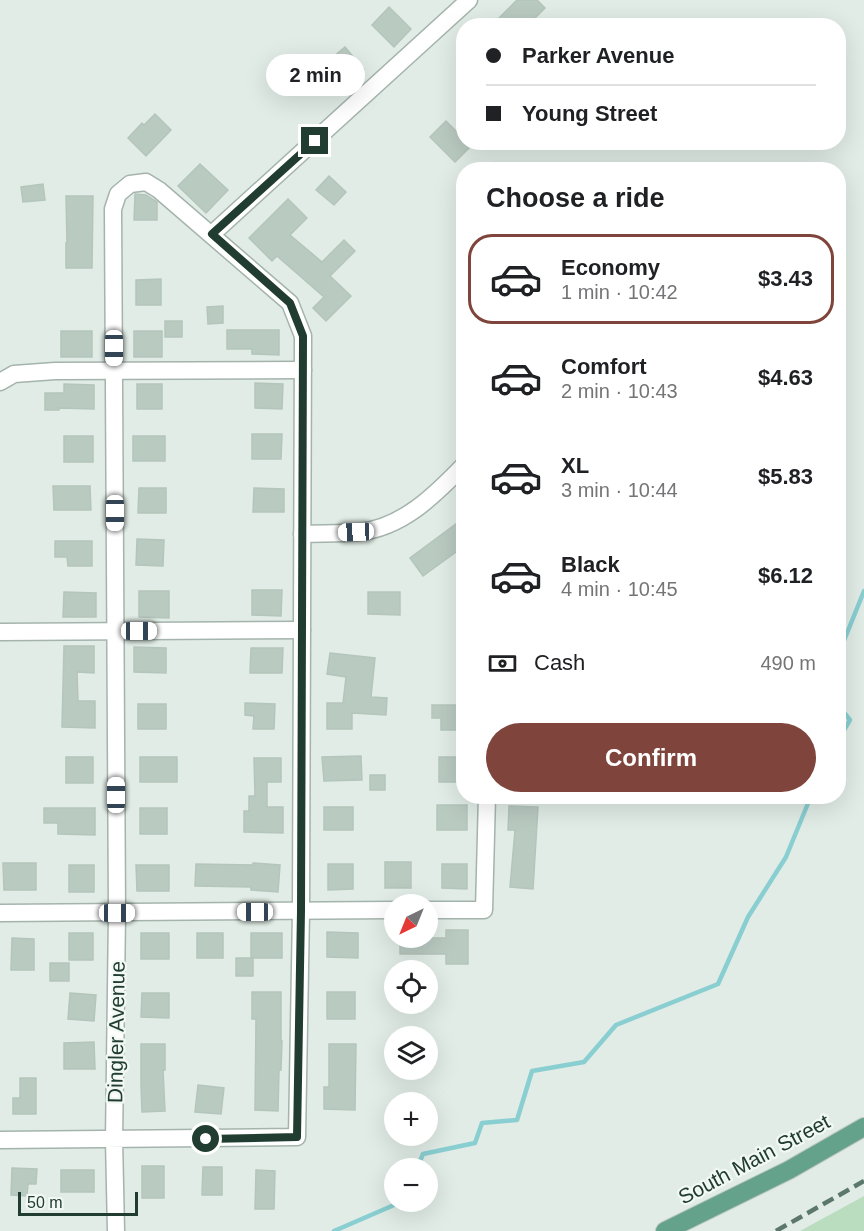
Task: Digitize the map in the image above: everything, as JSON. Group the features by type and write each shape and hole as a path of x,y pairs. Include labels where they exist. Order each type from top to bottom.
{"main road":[{"name":"South Main Street","path":"665,1231 789,1170 864,1127"}],"street":[{"path":"0,1140 297,1137 301,911 303,336 290,303 212,234 469,0"},
{"name":"Dingler Avenue","path":"116,1231 114,1140 117,913 113,209 118,194 130,184 146,182 212,234"},
{"path":"0,382 14,374 55,371 303,370"},
{"path":"302,534 360,532 389,525 420,507 456,474"},
{"path":"0,632 302,630"},
{"path":"438,910 484,910 486,804"},
{"path":"0,913 384,910"}],"green space":[{"path":"864,1196 864,1231 800,1231"}],"building":[{"path":"517,0 537,0 545,8 535,18 499,18"},
{"path":"389,7 411,29 394,47 372,25"},
{"path":"345,47 364,70 348,83 329,60"},
{"path":"155,114 171,130 146,156 128,138 142,123 144,125"},
{"path":"446,121 456,131 456,150 467,150 455,162 430,137"},
{"path":"200,164 228,190 206,213 178,186"},
{"path":"329,176 346,192 334,205 316,190"},
{"path":"43,184 45,200 23,202 21,187"},
{"path":"135,194 146,195 157,202 157,220 134,220"},
{"path":"66,196 93,196 92,268 66,268"},
{"path":"288,199 307,218 290,235 322,262 344,240 355,251 330,276 351,296 326,321 313,308 324,297 277,256 272,261 249,238"},
{"path":"161,279 161,305 136,305 136,280"},
{"path":"223,306 223,323 208,324 207,307"},
{"path":"165,321 182,321 182,337 165,337"},
{"path":"227,330 279,330 279,355 252,354 252,349 227,349"},
{"path":"61,331 92,331 92,357 61,357"},
{"path":"134,331 162,331 162,357 134,357"},
{"path":"255,383 283,384 282,409 255,408"},
{"path":"64,384 94,385 94,409 45,410 45,393 64,393"},
{"path":"137,384 162,384 162,409 137,409"},
{"path":"252,434 282,434 281,459 252,459"},
{"path":"64,436 93,436 93,462 64,462"},
{"path":"133,436 165,436 165,461 133,461"},
{"path":"53,486 90,486 91,510 54,510"},
{"path":"139,488 166,488 166,513 138,513"},
{"path":"254,488 284,489 284,512 253,512"},
{"path":"456,524 456,552 423,576 410,558"},
{"path":"137,539 164,540 163,566 136,565"},
{"path":"55,541 92,541 92,566 68,566 67,557 55,557"},
{"path":"252,590 282,590 281,616 252,615"},
{"path":"139,591 169,591 169,618 139,617"},
{"path":"64,592 96,593 96,617 63,617"},
{"path":"368,592 400,592 400,615 368,614"},
{"path":"64,646 94,646 94,673 77,672 78,701 95,701 95,728 62,727"},
{"path":"134,647 166,648 166,673 134,672"},
{"path":"251,648 283,648 282,673 250,673"},
{"path":"330,653 375,658 371,697 387,698 386,715 352,713 352,729 327,729 327,703 343,703 346,677 327,674"},
{"path":"245,703 275,704 274,729 253,729 254,716 245,715"},
{"path":"138,704 166,704 166,729 138,729"},
{"path":"432,705 456,705 456,730 441,730 441,718 432,718"},
{"path":"361,756 362,780 324,781 322,757"},
{"path":"66,757 93,757 93,783 66,783"},
{"path":"140,757 177,757 177,782 140,782"},
{"path":"439,757 456,757 456,782 439,782"},
{"path":"254,758 281,758 281,782 267,782 267,807 283,807 283,833 244,832 244,811 249,811 249,796 255,796"},
{"path":"370,775 385,775 385,790 370,790"},
{"path":"437,805 467,805 467,830 437,830"},
{"path":"509,806 538,807 533,889 510,887 515,830 508,830"},
{"path":"324,807 353,807 353,830 324,830"},
{"path":"44,808 95,808 95,835 58,834 58,823 44,823"},
{"path":"140,808 167,808 167,834 140,834"},
{"path":"385,862 411,862 411,888 385,888"},
{"path":"3,863 36,863 36,890 4,890"},
{"path":"253,863 280,865 278,892 251,890 251,887 195,886 196,864 253,865"},
{"path":"328,864 353,864 353,889 328,890"},
{"path":"442,864 467,864 467,889 442,888"},
{"path":"69,865 94,865 94,892 69,892"},
{"path":"136,865 169,865 169,891 137,891"},
{"path":"446,930 468,930 468,964 446,964 446,954 400,954 400,948 438,948 438,938 446,938"},
{"path":"327,932 358,933 358,958 327,957"},
{"path":"69,933 93,933 93,960 69,960"},
{"path":"141,933 169,933 169,959 141,959"},
{"path":"197,933 223,933 223,958 197,958"},
{"path":"251,933 282,933 282,958 251,958"},
{"path":"12,938 34,939 34,970 11,970"},
{"path":"236,958 253,958 253,976 236,976"},
{"path":"50,963 69,963 69,981 50,981"},
{"path":"252,992 281,992 282,1041 278,1111 255,1110 256,1019 252,1019"},
{"path":"327,992 355,992 355,1019 327,1019"},
{"path":"70,993 96,995 94,1021 68,1019"},
{"path":"142,993 169,993 169,1018 141,1017"},
{"path":"94,1042 95,1069 64,1069 64,1043"},
{"path":"141,1044 165,1044 165,1070 163,1070 165,1111 142,1112"},
{"path":"329,1044 356,1044 355,1110 324,1109 324,1087 329,1087"},
{"path":"20,1078 36,1078 36,1114 13,1114 13,1098 20,1098"},
{"path":"198,1085 224,1088 221,1114 195,1112"},
{"path":"142,1166 164,1166 164,1198 142,1198"},
{"path":"203,1167 222,1167 222,1195 202,1195"},
{"path":"12,1168 37,1169 36,1184 28,1184 27,1196 11,1195"},
{"path":"61,1170 94,1170 94,1192 61,1192"},
{"path":"256,1170 275,1171 274,1209 255,1209"}],"waterway":[{"path":"846,636 864,591"},
{"path":"846,715 850,720 846,727"},
{"path":"421,1158 423,1154 475,1143 482,1123 517,1120 532,1071 584,1062 616,1025 718,984 748,917 786,857 808,804"},
{"path":"334,1231 384,1209"}],"railway":[{"path":"776,1231 864,1181"}],"route":[{"path":"206,1139 297,1137 301,911 303,336 290,303 212,234 315,141"}]}
